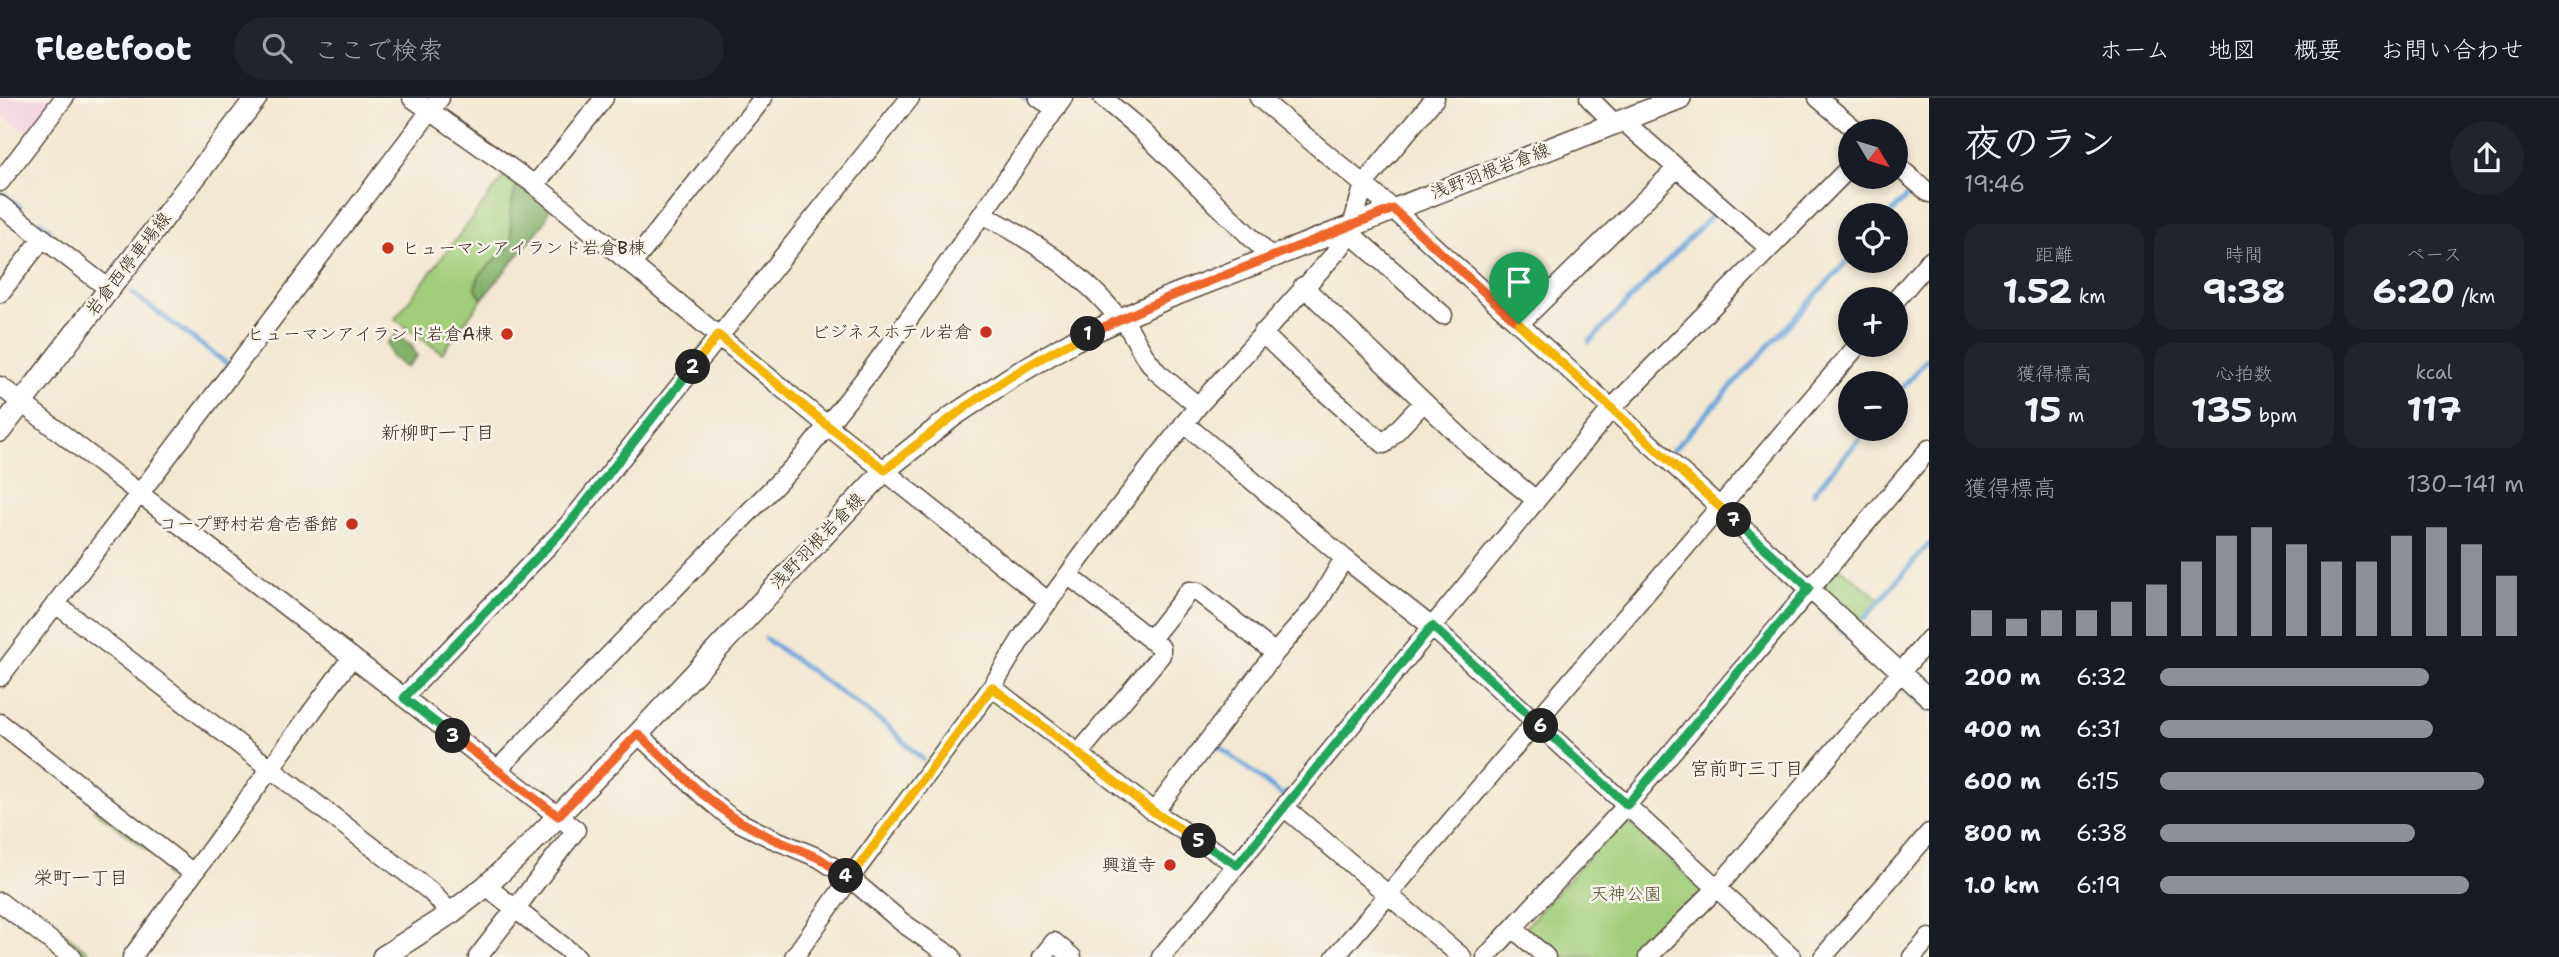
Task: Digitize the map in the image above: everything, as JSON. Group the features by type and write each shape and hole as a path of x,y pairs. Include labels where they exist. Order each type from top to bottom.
{"main road":[{"name":"岩倉西停車場線","path":"0,431 256,98"},
{"name":"浅野羽根岩倉線","path":"383,957 451,913 486,886 638,734 885,470 953,416 1010,378 1075,340 1270,256 1351,229 1393,209 1680,98"}],"street":[{"path":"0,182 64,98"},
{"path":"412,98 435,104 633,263 828,426 1049,602"},
{"path":"536,185 604,98"},
{"path":"404,698 568,525 911,98"},
{"path":"497,770 790,470 828,426 918,306 1060,104 1039,98"},
{"path":"1103,98 1142,131 1270,256"},
{"path":"1259,98 1393,209 1929,698"},
{"path":"794,957 992,687 1023,636 1184,423 1303,286 1340,248 1351,229 1364,184 1435,98"},
{"path":"1589,98 1769,248"},
{"path":"1818,98 1843,119"},
{"path":"633,263 760,99"},
{"path":"0,677 435,104"},
{"path":"1519,324 1676,169"},
{"path":"1908,175 1929,193"},
{"path":"1161,957 1612,408 1838,179"},
{"path":"0,205 109,289"},
{"path":"982,214 1015,231 1101,296 1121,319 1157,372 1198,406"},
{"path":"1351,229 1443,316"},
{"path":"0,293 43,238"},
{"path":"1907,287 1929,261"},
{"path":"1303,286 1472,448 1536,500"},
{"path":"1262,333 1384,444 1424,402"},
{"path":"1335,957 1848,357"},
{"path":"0,386 576,830 478,957"},
{"path":"1184,423 1343,558 1432,626 1792,957"},
{"path":"1486,957 1627,805 1929,449"},
{"path":"1154,812 1275,653 1317,604 1343,558"},
{"path":"1068,575 1161,648 1161,655 1079,753"},
{"path":"1150,640 1189,590 1198,592 1275,653"},
{"path":"56,604 430,891 451,913"},
{"path":"1648,957 1717,888 1929,639"},
{"path":"132,957 352,657"},
{"path":"992,687 1154,812 1237,865"},
{"path":"0,723 193,873"},
{"path":"638,734 701,793 732,817 771,838 819,858 850,878 903,923 952,957"},
{"path":"1284,807 1462,957"},
{"path":"1823,957 1929,833"},
{"path":"486,886 577,957"},
{"path":"0,902 72,957"},
{"path":"1513,928 1546,957"},
{"path":"1912,957 1929,938"},
{"path":"1042,957 1054,942 1072,957"}],"shaded area":[{"path":"0,98 55,98 27,134 0,113"}],"green space":[{"path":"506,174 517,183 510,212 512,243 479,276 475,287 482,299 442,353 395,319"},
{"path":"517,183 549,208 545,222 482,299 475,287 479,276 512,243 510,212"},
{"path":"396,335 411,345 417,356 406,368 391,356 387,343"},
{"path":"1838,566 1880,599 1859,623 1824,591 1823,584"},
{"path":"96,807 178,869 180,878 176,883 165,875 164,863 93,809"},
{"name":"天神公園","path":"1621,821 1629,822 1700,887 1701,893 1637,957 1554,957 1526,934 1527,925"},
{"path":"34,910 95,957 84,957 30,915"}],"waterway":[{"path":"1024,98 1039,108"},
{"path":"1901,203 1913,190"},
{"path":"3,194 20,207"},
{"path":"1589,342 1714,213"},
{"path":"40,222 49,229"},
{"path":"1673,450 1838,271"},
{"path":"132,293 226,363"},
{"path":"1908,381 1929,357"},
{"path":"1813,493 1858,441"},
{"path":"1865,618 1929,544"},
{"path":"1823,613 1883,668"},
{"path":"766,639 889,727 923,760"},
{"path":"1904,688 1929,711"},
{"path":"1212,741 1283,796 1286,793"}],"place":[{"name":"ヒューマンアイランド岩倉B棟","path":"388,248"},
{"name":"ビジネスホテル岩倉","path":"986,332"},
{"name":"ヒューマンアイランド岩倉A棟","path":"507,334"},
{"name":"コープ野村岩倉壱番館","path":"352,524"},
{"name":"興道寺","path":"1170,865"}],"district":[{"name":"新柳町一丁目","path":"438,432"},
{"name":"宮前町三丁目","path":"1747,768"},
{"name":"栄町一丁目","path":"81,877"}],"route":[{"path":"1393,209 1519,324 1809,588 1627,805 1432,626 1237,865 1154,812 992,687 850,878 819,858 771,838 732,817 701,793 638,734 558,816 404,698 568,525 718,335 885,470 953,416 1010,378 1075,340 1167,298 1393,209"}]}
